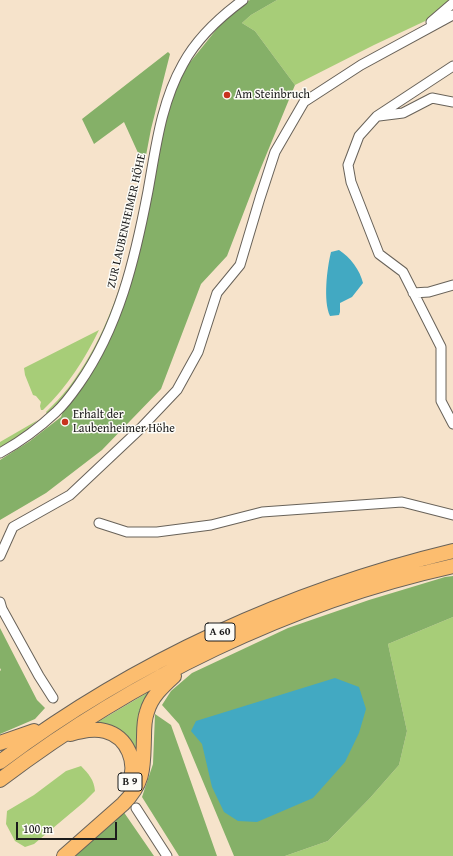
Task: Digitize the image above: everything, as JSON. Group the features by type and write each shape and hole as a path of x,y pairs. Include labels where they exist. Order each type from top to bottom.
{"highway":[{"name":"A 60","path":"0,762 48,727 129,678 182,650 250,618 279,606 361,577 405,563 453,551"},
{"name":"A 60","path":"0,780 28,758 119,700 232,641 318,606 373,588 453,566"},
{"name":"A 60","path":"64,856 123,804 134,792 140,782 142,771 145,724 149,706 159,690 192,661"},
{"path":"0,742 48,727"},
{"name":"B 9","path":"52,856 120,796 129,785 133,771 133,762 128,748 120,739 109,732 88,730 62,736"}],"street":[{"name":"ZUR LAUBENHEIMER HÖHE","path":"0,453 29,434 57,412 73,392 96,358 108,335 129,274 166,99 192,50 211,27 243,0"},
{"path":"418,33 453,3"},
{"path":"0,556 13,527 70,495 139,430 177,390 198,352 217,293 240,265 260,198 276,152 304,102 361,65 453,15"},
{"path":"453,66 377,116 359,136 348,165 351,182 379,254 403,272 441,347 441,401 453,424"},
{"path":"377,116 403,113 432,98 453,102"},
{"path":"413,293 429,292 453,286"},
{"path":"98,523 127,532 157,532 211,525 262,512 402,502 453,515"},
{"path":"0,602 2,609 39,676 53,698"},
{"path":"136,808 167,856"}],"green space":[{"path":"250,0 277,0 251,15 242,23 255,31 295,85 227,256 201,284 161,389 102,450 46,493 0,520 0,460 30,441 61,417 63,411 100,358 117,323 130,282 162,128 171,95 183,71 224,20"},
{"path":"277,0 453,0 453,8 374,45 295,85 255,31 242,23 251,15"},
{"path":"168,52 170,54 151,129 144,166 124,122 94,144 82,119"},
{"path":"133,247 121,293 104,336 80,375 66,394 47,414 46,412 58,400 80,371 99,338 114,303 131,249"},
{"path":"99,330 88,352 68,382 52,401 43,410 41,410 41,402 36,396 33,395 25,375 24,368"},
{"path":"38,420 14,441 0,449 0,442"},
{"path":"453,576 453,617 388,644 407,731 399,765 370,798 328,841 285,856 234,856 179,724 162,705 171,691 192,673 288,628 369,600 445,577"},
{"path":"453,617 453,856 285,856 328,841 370,798 399,765 407,731 388,644"},
{"path":"0,628 37,700 45,708 35,719 0,734 1,670"},
{"path":"157,687 140,762 126,794 134,755 91,726"},
{"path":"155,714 171,725 217,856 179,856 142,797 153,764"},
{"path":"81,766 91,777 95,791 34,844 25,847 15,841 6,824 7,811 34,795 66,771"},
{"path":"123,811 154,856 72,856"}],"water":[{"path":"339,250 354,264 360,273 363,283 352,297 340,303 339,315 330,316 326,293 328,267 331,252"},
{"path":"335,678 359,687 366,709 359,733 345,762 313,798 257,822 238,821 224,812 212,787 202,744 191,731 196,721"}],"place":[{"name":"Am Steinbruch","path":"227,95"},
{"name":"Erhalt der Laubenheimer Höhe","path":"65,422"}]}
